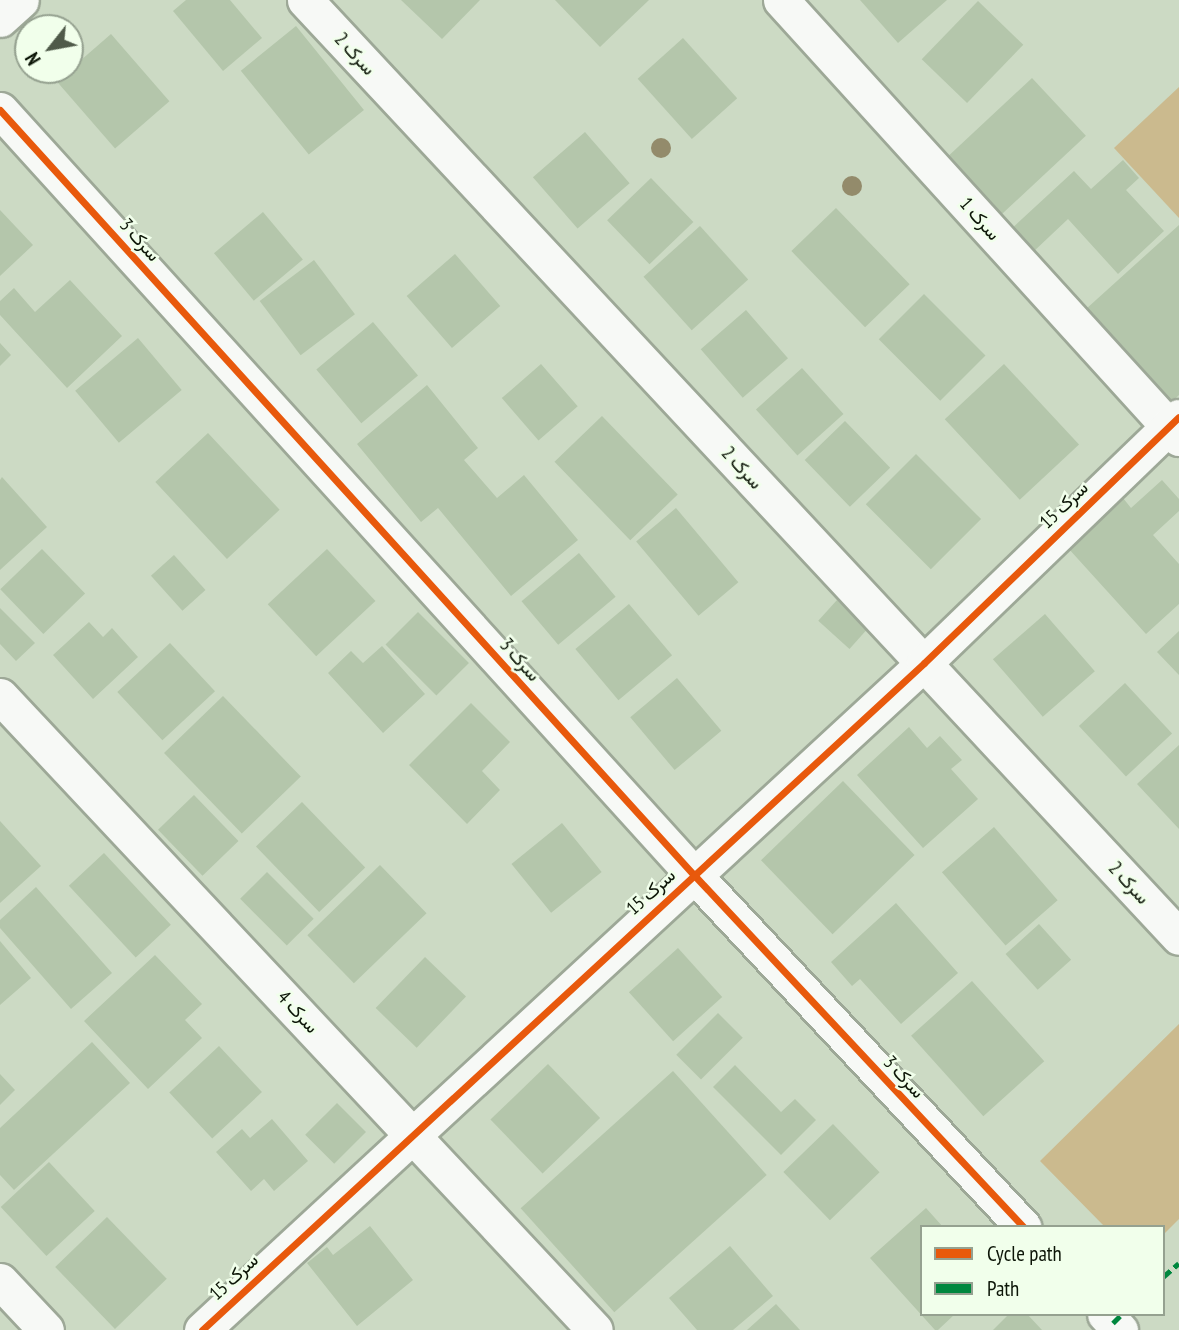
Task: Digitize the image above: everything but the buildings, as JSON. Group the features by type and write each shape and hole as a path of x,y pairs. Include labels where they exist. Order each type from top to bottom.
{"street":[{"path":"0,19 21,0"},
{"name":"سرک 2","path":"305,0 1179,937"},
{"name":"سرک 1","path":"781,0 1175,427"},
{"name":"سرک 3","path":"0,110 694,875 1021,1225"},
{"name":"سرک 15","path":"202,1330 411,1132 924,663 1175,427"},
{"name":"سرک 4","path":"0,696 595,1330"},
{"path":"0,1281 46,1330"},
{"path":"1107,1316 1119,1330"}],"shaded area":[{"path":"1179,87 1179,218 1114,148"},
{"path":"1179,1024 1179,1219 1165,1233 1165,1225 1103,1225 1040,1161"}],"marked path":[{"path":"1165,1275 1179,1263"},
{"path":"1113,1323 1120,1316"}],"cycle path":[{"path":"0,110 694,875 1021,1225"},
{"path":"202,1330 924,663 1179,417"}]}
